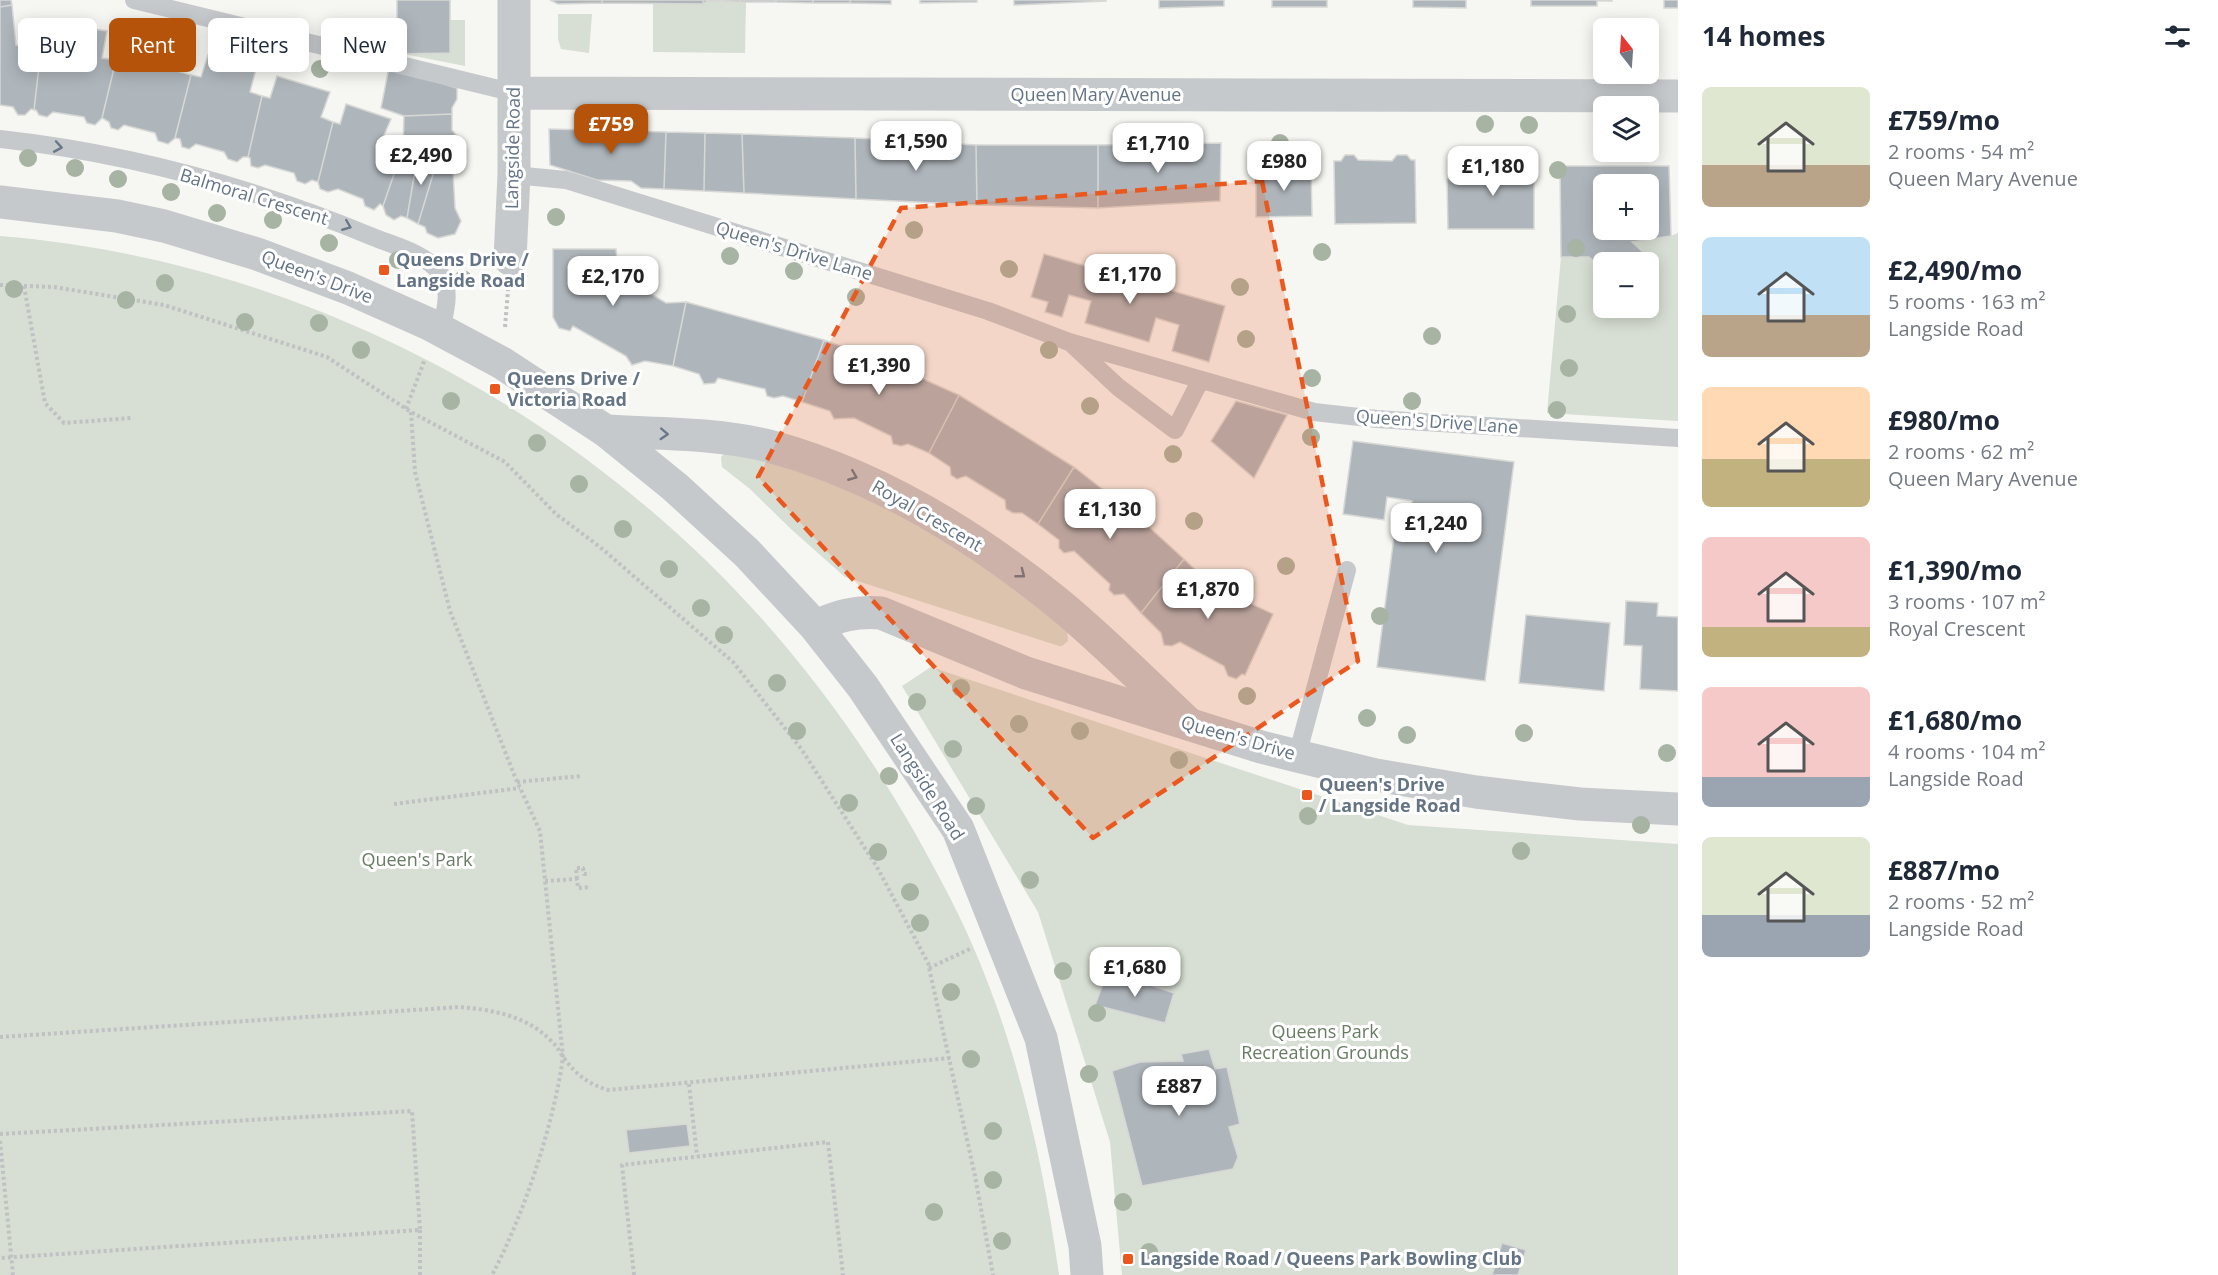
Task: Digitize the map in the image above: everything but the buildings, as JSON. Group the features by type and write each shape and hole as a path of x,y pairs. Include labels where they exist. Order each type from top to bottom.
{"street":[{"name":"Langside Road","path":"510,259 514,175 514,0"},
{"name":"Queen Mary Avenue","path":"515,93 1678,96"},
{"name":"Queen's Drive","path":"0,202 117,216 164,226 258,254 398,309 433,343 502,363 606,431"},
{"name":"Langside Road","path":"606,431 675,487 747,553 815,626 863,687 958,829 1041,1038 1085,1246 1087,1275"},
{"name":"Royal Crescent","path":"606,431 725,438 768,446 811,459 898,495 1004,561 1051,598 1189,724"},
{"name":"Queen's Drive","path":"815,626 844,615 860,612 881,613 1026,673 1261,747 1376,775 1476,792 1580,804 1678,809"}],"lane":[{"path":"134,0 515,93"},
{"name":"Balmoral Crescent","path":"0,139 64,148 211,181 306,211 405,250 434,265 443,278 447,296 433,343"},
{"name":"Queen's Drive Lane","path":"514,175 566,180 988,311 1069,342 1314,412 1377,419 1678,438"},
{"name":"Queen's Drive Lane","path":"1069,342 1118,387 1175,430 1200,381"},
{"path":"1297,756 1347,570"}],"path":[{"path":"502,363 510,259"},
{"path":"0,285 54,287 164,306 327,357 411,412 505,462 556,514 600,547 734,662 802,750 877,867 929,968 950,1058 993,1275"},
{"path":"24,286 45,404 64,423 131,418"},
{"path":"406,409 433,343"},
{"path":"411,412 415,472 450,611 517,782 540,831 563,1057 537,1161 522,1206 492,1275"},
{"path":"517,782 581,776"},
{"path":"394,804 520,788"},
{"path":"590,874 584,874 583,868 576,868 578,888 591,887"},
{"path":"545,881 577,879"},
{"path":"929,968 1000,936"},
{"path":"0,1037 460,1007 508,1014 547,1036 583,1079 608,1090 950,1058"},
{"path":"689,1084 697,1156"},
{"path":"0,1134 412,1111 420,1230 420,1275"},
{"path":"0,1142 13,1275"},
{"path":"634,1275 622,1165 828,1142 843,1275"},
{"path":"0,1258 420,1230"}],"highlighted area":[{"path":"1262,181 1358,661 1093,838 758,477 901,208"}],"green space":[{"path":"707,1 746,2 745,53 653,52 653,4 701,4"},
{"path":"558,14 592,14 589,53 561,49 558,39"},
{"path":"449,20 465,20 465,66 407,55 407,54 450,53"},
{"path":"1678,233 1678,421 1547,413 1561,257 1589,257 1593,261 1593,318 1659,318 1659,252 1643,252 1632,242 1659,240 1659,238"},
{"name":"Queen's Park","path":"0,236 85,246 168,263 251,287 332,316 410,352 486,393 558,439 626,490 711,565 787,648 855,738 915,833 958,913 995,1001 1019,1077 1046,1195 1059,1275 0,1275"},
{"path":"725,453 774,463 813,476 891,510 929,531 1002,578 1067,630 1068,641 1059,646 845,577 750,489 722,467 721,457"},
{"name":"Queens Park Recreation Grounds","path":"931,667 1408,825 1678,844 1678,1275 1122,1275 1110,1142 1038,912 902,686"}],"place":[{"name":"Queens Drive / Langside Road","path":"384,270"},
{"name":"Queens Drive / Victoria Road","path":"495,389"},
{"name":"Queen's Drive / Langside Road","path":"1307,795"},
{"name":"Langside Road / Queens Park Bowling Club","path":"1128,1259"}]}
